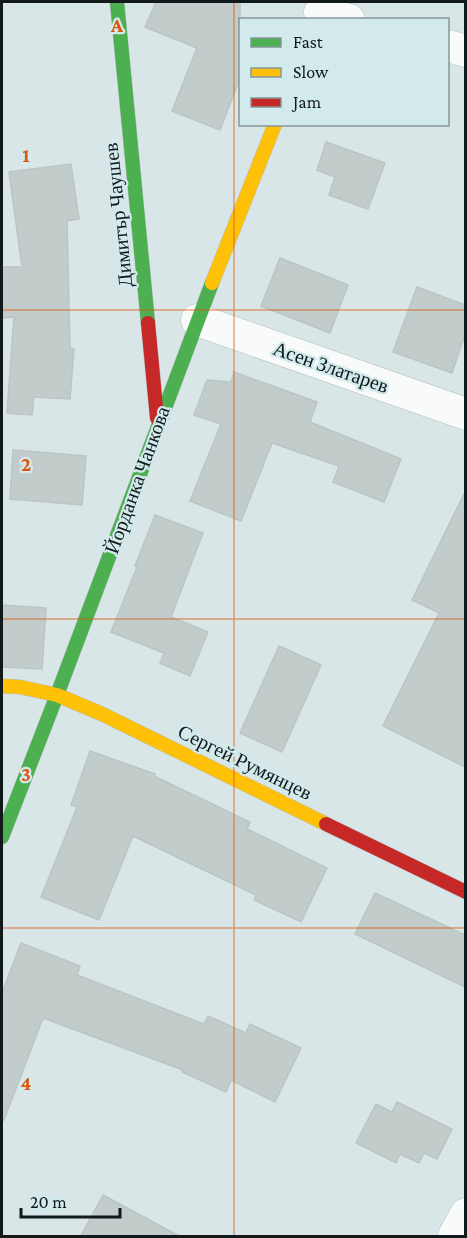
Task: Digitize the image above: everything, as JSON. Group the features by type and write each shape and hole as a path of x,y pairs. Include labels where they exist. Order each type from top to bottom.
{"street":[{"name":"Димитър Чаушев","path":"117,2 158,425"},
{"path":"449,47 465,51"},
{"name":"Йорданка Чанкова","path":"2,837 197,320 274,126"},
{"name":"Асен Златарев","path":"197,320 465,414"},
{"name":"Сергей Румянцев","path":"2,686 20,687 57,695 102,714 465,892"},
{"path":"454,1236 465,1214"}],"building":[{"path":"156,2 240,2 239,81 220,130 172,111 197,48 145,27"},
{"path":"326,142 385,163 368,209 329,195 335,177 317,170"},
{"path":"71,164 79,219 67,221 70,348 74,349 70,399 34,397 32,415 7,413 14,317 2,318 2,267 22,267 9,172"},
{"path":"280,258 348,285 330,333 261,306"},
{"path":"417,287 465,305 465,335 452,373 393,352"},
{"path":"234,372 317,402 310,422 401,459 384,502 333,482 339,466 272,443 241,521 190,501 221,424 194,415 207,380 231,382"},
{"path":"13,450 86,456 82,505 10,499"},
{"path":"465,492 465,767 383,726 439,613 412,600"},
{"path":"155,515 203,533 171,617 208,632 190,676 160,663 164,653 111,632"},
{"path":"2,605 46,608 42,669 2,667"},
{"path":"279,646 321,665 282,752 240,733"},
{"path":"90,751 155,774 154,776 250,822 247,829 327,868 301,922 254,900 256,895 133,836 99,920 41,897 77,807 71,805"},
{"path":"375,893 465,935 465,987 355,934"},
{"path":"21,943 80,966 77,975 204,1024 208,1016 246,1033 250,1024 301,1048 275,1102 231,1080 226,1092 182,1072 183,1070 43,1018 4,1120 2,1120 2,993"},
{"path":"397,1102 452,1129 437,1159 424,1153 419,1163 400,1154 396,1163 356,1143 376,1104 392,1112"},
{"path":"103,1195 179,1236 81,1236"}],"traffic: fast":[{"path":"117,2 148,323"},
{"path":"2,837 212,283"}],"traffic: slow":[{"path":"212,283 274,126"},
{"path":"2,686 20,687 57,695 102,714 326,824"}],"traffic: jam":[{"path":"148,323 157,418"},
{"path":"326,824 466,892"}]}
